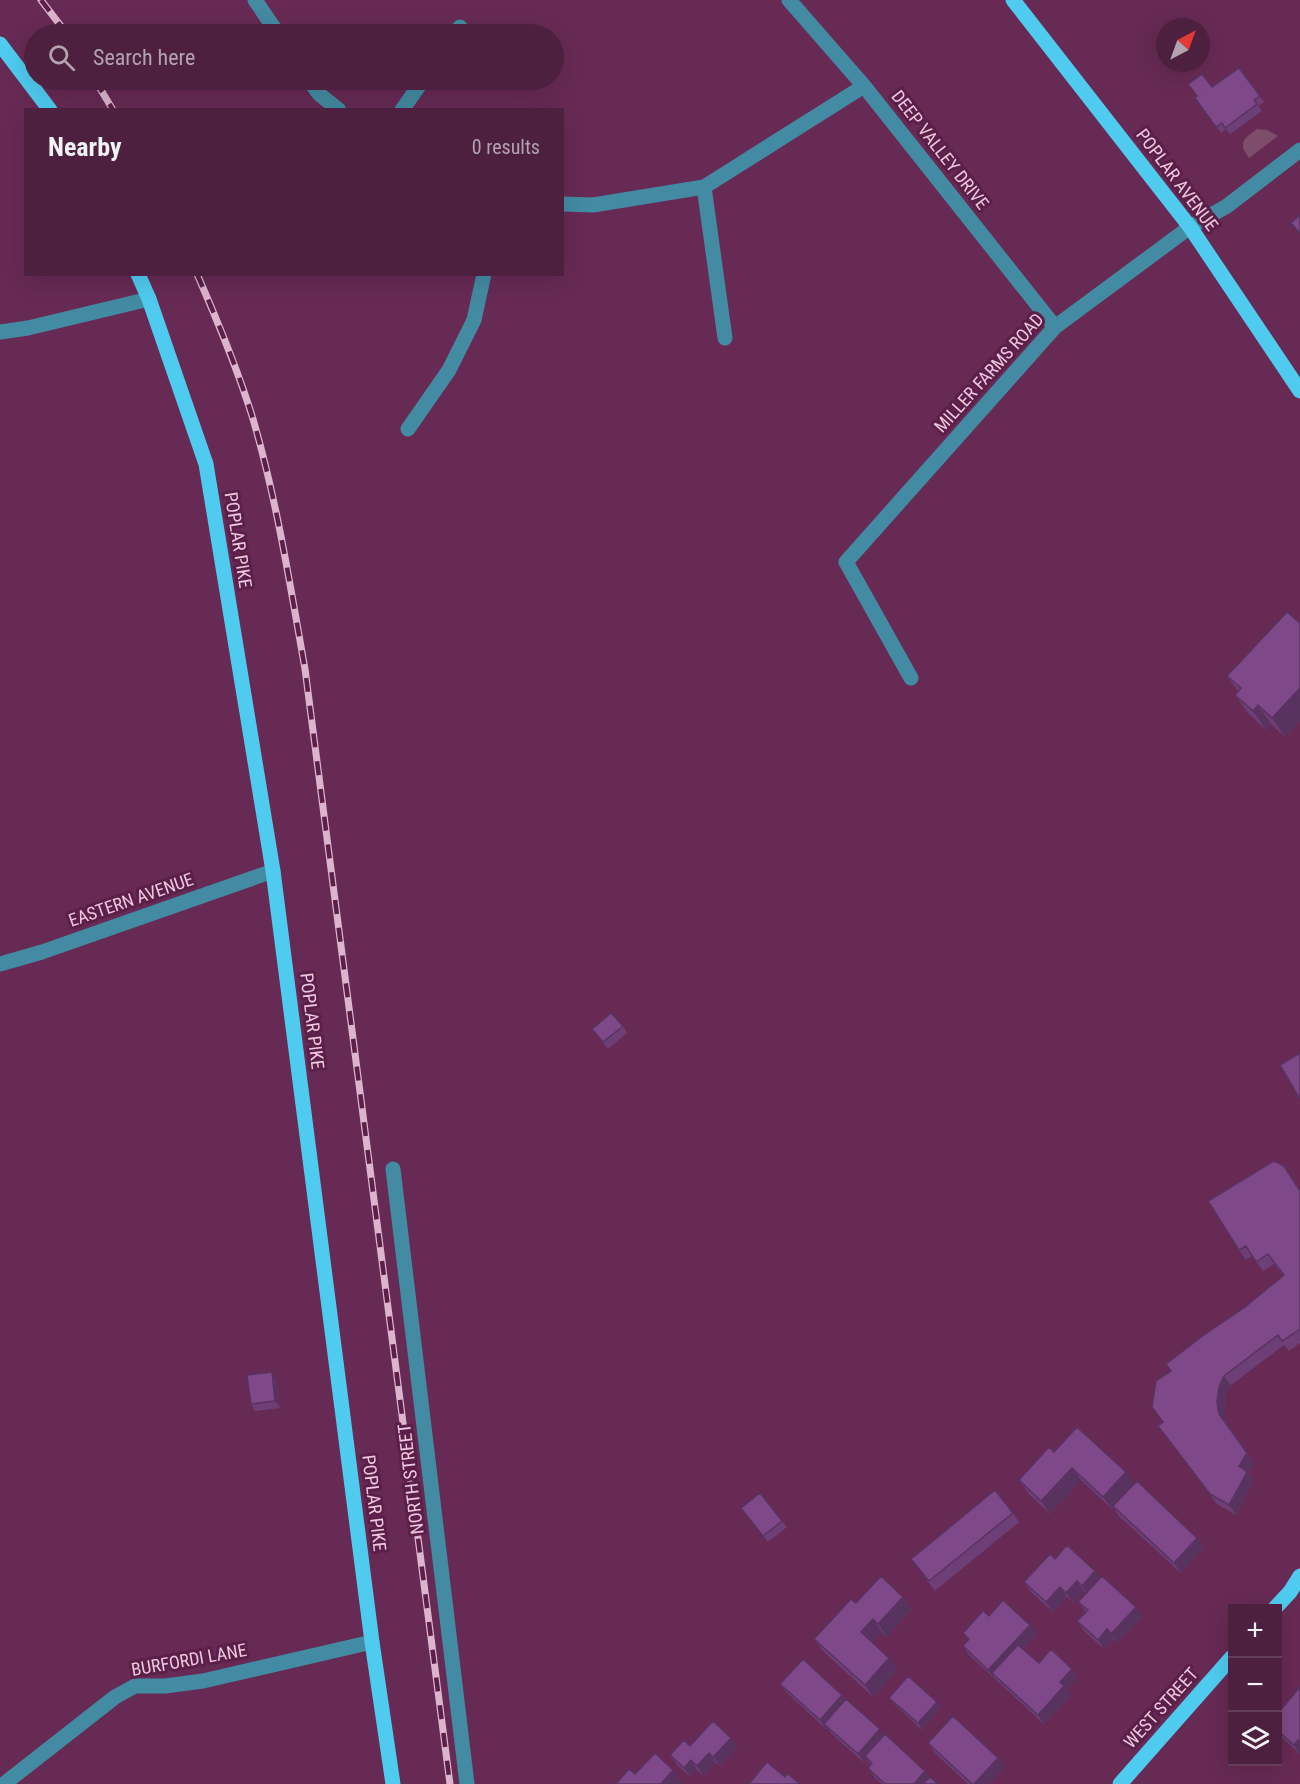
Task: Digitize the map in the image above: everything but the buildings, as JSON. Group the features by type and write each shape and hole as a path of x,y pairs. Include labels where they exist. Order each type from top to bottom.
{"main road":[{"name":"POPLAR AVENUE","path":"1013,0 1190,227 1300,391"},
{"path":"0,44 24,76"},
{"path":"35,90 48,108"},
{"name":"POPLAR PIKE","path":"139,276 206,464 273,871 372,1642 393,1784"},
{"path":"1279,1604 1300,1576"},
{"name":"WEST STREET","path":"1120,1784 1232,1658"}],"street":[{"path":"255,0 271,24"},
{"name":"DEEP VALLEY DRIVE","path":"789,0 864,86 1055,327"},
{"path":"564,204 593,205 704,188 864,86"},
{"path":"316,90 336,108"},
{"path":"403,108 416,90"},
{"name":"MILLER FARMS ROAD","path":"911,678 846,562 1055,327 1190,227 1227,206 1300,150"},
{"path":"704,188 725,338"},
{"path":"408,429 449,370 474,320 484,276"},
{"path":"0,332 28,328 149,299"},
{"name":"EASTERN AVENUE","path":"0,964 42,952 273,871"},
{"name":"NORTH STREET","path":"393,1169 467,1784"},
{"name":"BURFORDI LANE","path":"4,1784 115,1697 135,1686 165,1686 202,1681 372,1642"}],"shaded area":[{"path":"1257,129 1267,130 1278,136 1249,158 1243,144"}],"railway":[{"path":"41,0 59,24"},
{"path":"101,90 112,108"},
{"path":"198,276 234,364 262,450 305,669 450,1784"}]}
